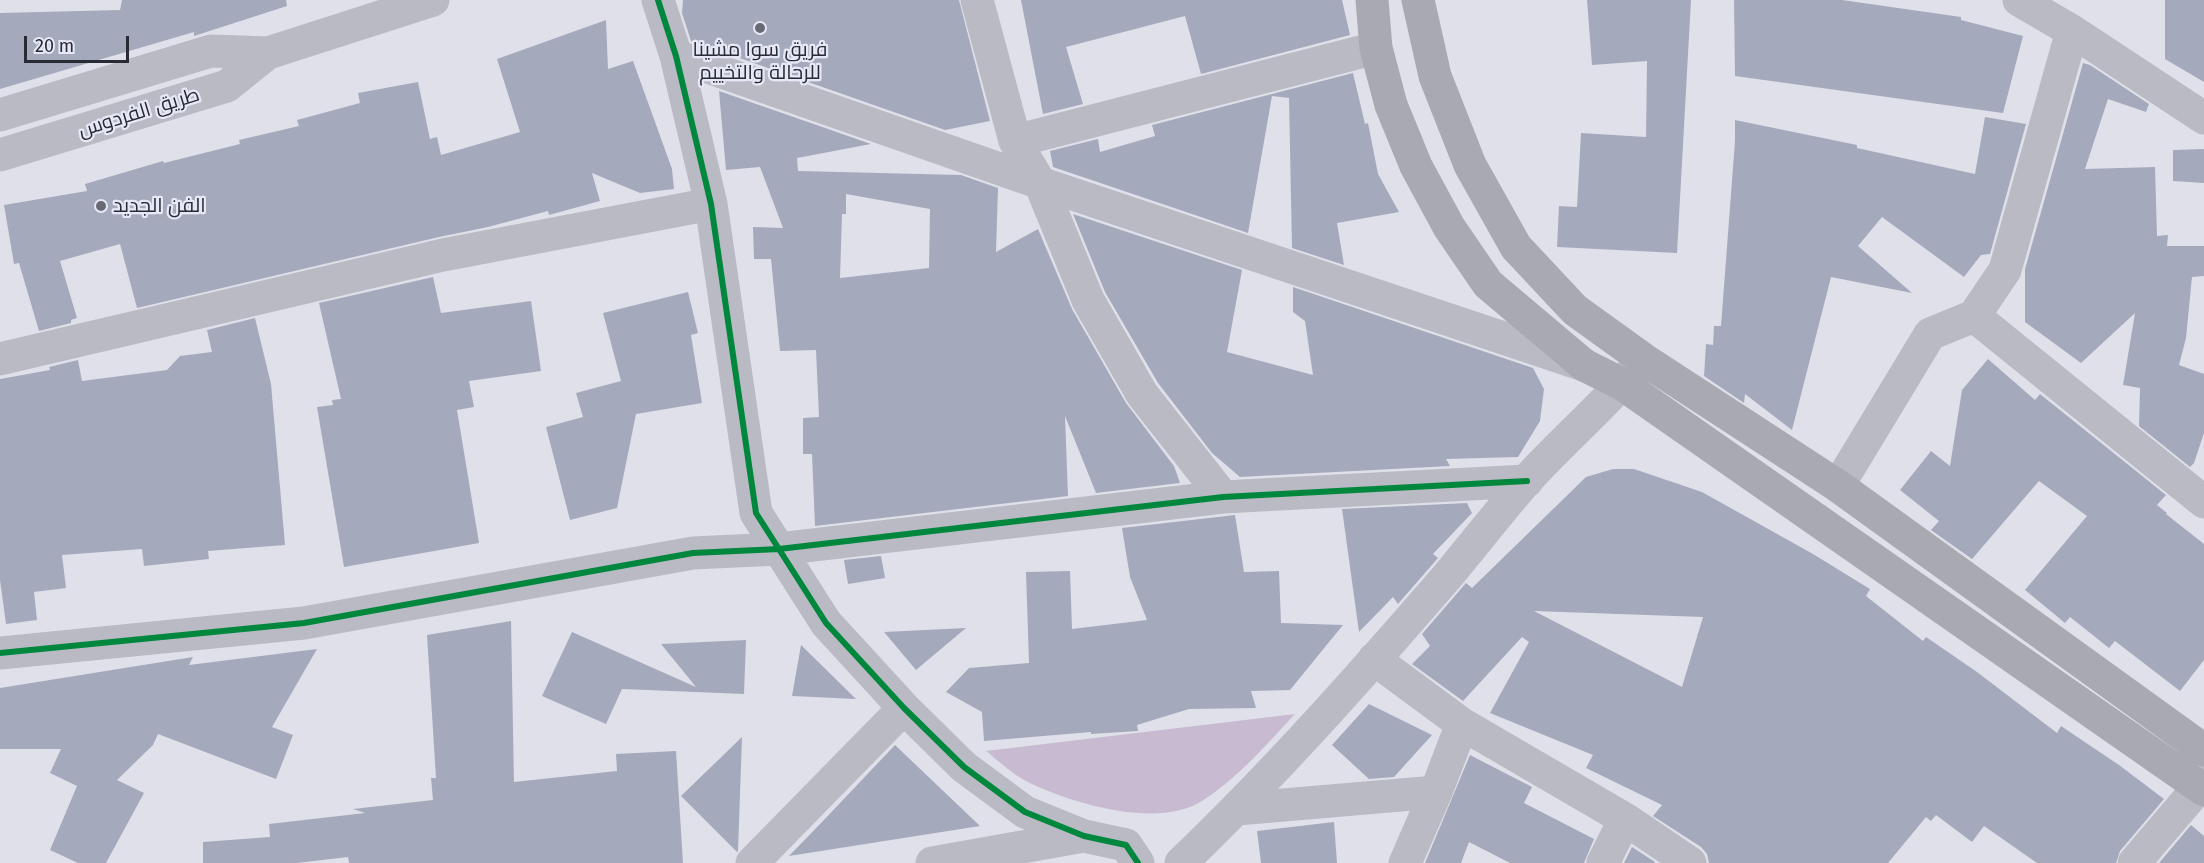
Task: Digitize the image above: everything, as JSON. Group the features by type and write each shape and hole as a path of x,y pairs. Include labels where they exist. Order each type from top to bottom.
{"main road":[{"path":"1372,0 1376,48 1391,105 1416,166 1449,227 1488,284 1584,365 1622,384 2203,786"},
{"path":"1418,0 1435,76 1470,165 1516,247 1575,310 1643,359 1838,486 2204,750"}],"street":[{"name":"طريق الفردوس","path":"0,115 211,51 268,53 433,0"},
{"path":"658,0 676,56 711,204 756,513 826,623 904,708 964,767 1025,812 1084,836 1126,845 1138,863"},
{"path":"977,0 1015,141 1040,183 1088,300 1142,394 1223,496"},
{"path":"2019,0 2072,31 2204,118"},
{"path":"1838,486 1930,334 1974,316 2005,270 2072,31"},
{"path":"1015,141 1376,48"},
{"name":"طريق الفردوس","path":"0,154 227,86 268,53"},
{"path":"676,56 1040,183 1584,365"},
{"path":"0,359 443,255 711,204"},
{"path":"1974,316 2204,502"},
{"path":"1181,863 1237,809 1446,578 1527,481 1622,384 1643,359"},
{"path":"0,653 304,622 693,553 779,549 1223,496 1527,481"},
{"path":"1374,659 1462,724 1625,819 1690,863"},
{"path":"752,863 904,708"},
{"path":"1405,863 1462,724"},
{"path":"2134,863 2203,786"},
{"path":"1237,809 1436,792"},
{"path":"1603,863 1625,819"},
{"path":"933,863 1084,836"}],"shaded area":[{"path":"1295,714 1251,760 1215,792 1184,809 1163,813 1116,810 1069,799 1024,780 986,751"}],"building":[{"path":"122,0 286,0 287,6 194,36 194,32 0,89 0,13 120,10"},
{"path":"683,0 959,0 990,121 945,130 691,41 682,13"},
{"path":"1021,0 1342,0 1350,35 1201,74 1185,16 1066,47 1083,104 1043,114"},
{"path":"1587,0 1691,0 1677,253 1557,247 1559,206 1577,207 1581,133 1646,137 1647,61 1592,65"},
{"path":"1734,0 1842,0 1961,17 1961,20 2023,36 2003,113 1735,76"},
{"path":"2165,0 2204,0 2204,82 2165,59"},
{"path":"606,20 608,69 633,61 672,169 674,189 640,193 592,173 600,201 549,215 548,211 137,308 120,244 60,261 77,318 71,320 71,323 39,331 19,263 14,264 4,205 87,191 85,184 163,161 164,163 240,144 239,140 299,126 297,120 360,103 358,93 418,82 430,139 437,137 441,155 520,132 497,59"},
{"path":"2083,63 2090,65 2149,104 2146,112 2108,99 2085,169 2155,167 2157,236 2168,235 2167,246 2204,246 2204,276 2192,277 2186,338 2179,365 2204,374 2204,433 2194,463 2190,467 2139,426 2140,388 2123,385 2135,313 2081,363 2025,322 2025,269"},
{"path":"1353,73 1365,124 1368,123 1378,174 1399,212 1337,223 1344,265 1292,248 1289,98 1272,96 1248,233 1053,167 1050,151 1098,139 1100,152 1155,136 1152,125"},
{"path":"719,91 871,144 797,158 798,171 961,175 998,188 996,252 1038,229 1072,309 1126,403 1174,466 1180,483 1096,493 1065,416 1068,496 815,526 812,454 803,454 803,418 819,417 816,350 780,351 771,259 754,259 753,227 783,228 760,167 726,170","holes":["846,194 930,209 929,268 840,278 842,214 846,214"]},
{"path":"1985,117 2026,124 1990,254 1981,255 1964,277 1882,217 1858,246 1912,293 1831,277 1792,430 1745,394 1744,403 1704,376 1706,344 1713,345 1714,326 1721,326 1735,120 1857,145 1857,148 1975,174"},
{"path":"2204,149 2204,183 2173,181 2173,150"},
{"path":"1073,214 1242,270 1227,352 1313,375 1305,321 1293,312 1293,287 1533,368 1544,389 1540,421 1518,457 1446,459 1450,466 1240,477 1212,453 1158,383 1105,292"},
{"path":"433,277 441,313 531,301 541,371 469,381 474,407 457,410 479,543 344,567 317,407 333,405 332,400 341,399 319,303"},
{"path":"688,292 698,333 691,335 702,403 636,414 617,508 570,520 546,427 583,417 576,393 621,381 603,313"},
{"path":"255,318 271,384 285,545 208,551 209,559 144,566 142,549 62,555 66,588 34,592 37,620 6,624 0,580 0,379 50,370 49,367 78,360 82,381 167,370 180,356 212,352 207,330"},
{"path":"1988,359 2035,400 2040,394 2166,495 2157,505 2204,544 2204,660 2180,691 2115,641 2109,648 2070,617 2065,623 2025,590 2087,516 2039,481 1972,559 1931,530 1939,521 1900,490 1931,451 1950,466 1962,390"},
{"path":"1613,469 1634,469 1702,492 1813,554 1870,589 1866,596 1923,641 1926,637 1977,672 2057,733 2061,726 2164,799 2120,851 2116,863 2037,863 1984,826 1972,842 1936,815 1931,821 1926,817 1888,863 1709,863 1707,854 1701,847 1653,816 1662,805 1586,768 1593,755 1490,713 1529,642 1522,637 1463,701 1412,664 1430,646 1422,634 1466,583 1472,588 1586,477","holes":["1534,611 1703,617 1682,687"]},
{"path":"1467,503 1472,513 1433,554 1438,558 1398,604 1393,597 1359,632 1342,509"},
{"path":"1235,515 1244,572 1279,571 1281,623 1343,625 1290,690 1251,691 1256,708 1189,709 1137,725 1138,731 1091,734 1091,732 984,741 982,712 946,692 969,668 1029,663 1026,572 1070,571 1072,629 1147,620 1130,577 1122,528"},
{"path":"881,556 885,578 848,584 844,560"},
{"path":"511,621 514,782 617,771 616,754 676,751 683,863 349,863 348,857 297,863 203,863 203,842 270,837 269,824 365,813 353,809 433,800 431,778 436,778 427,635"},
{"path":"966,628 916,670 884,632"},
{"path":"572,632 696,687 661,644 746,640 744,694 622,689 606,724 542,696"},
{"path":"801,645 856,699 792,696"},
{"path":"317,649 272,727 293,735 276,779 158,734 153,745 117,780 144,793 106,863 78,863 50,850 77,786 50,773 61,749 0,749 0,688 193,657 189,665"},
{"path":"1369,704 1432,735 1394,777 1369,779 1332,745"},
{"path":"742,737 738,851 737,852 681,796"},
{"path":"895,745 980,826 789,856 822,822"},
{"path":"1470,755 1532,787 1524,803 1594,839 1584,863 1510,863 1469,842 1461,863 1425,863"},
{"path":"1334,822 1337,863 1261,863 1257,831"},
{"path":"2191,825 2204,836 2204,863 2159,863"},
{"path":"1632,847 1655,862 1624,863"}],"cycle path":[{"path":"658,0 676,56 711,204 756,513 826,623 904,708 964,767 1025,812 1084,836 1126,845 1138,863"},
{"path":"0,653 304,623 693,553 779,549 1223,497 1527,481"}],"place":[{"name":"فريق سوا مشينا للرحالة والتخييم","path":"760,28"},
{"name":"الفن الجديد","path":"101,206"}]}
